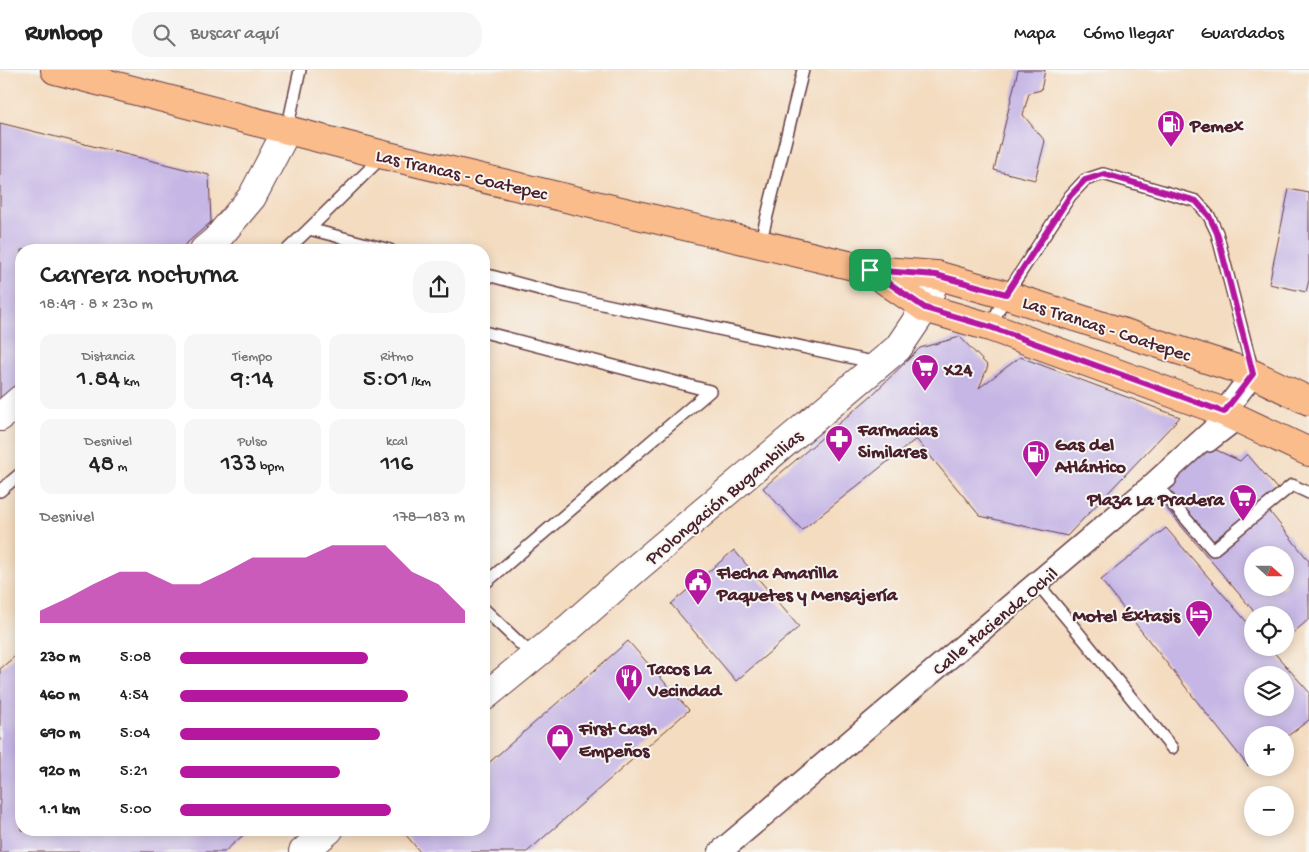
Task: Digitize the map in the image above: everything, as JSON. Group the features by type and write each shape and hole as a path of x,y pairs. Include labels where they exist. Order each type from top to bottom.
{"main road":[{"name":"Las Trancas - Coatepec","path":"55,70 384,155 870,270 936,275 1006,294 1253,374 1309,400"},
{"name":"Las Trancas - Coatepec","path":"870,270 925,308 990,327 1233,416 1309,452"}],"street":[{"path":"211,244 252,197 287,130"},
{"name":"Prolongación Bugambilias","path":"490,692 881,364 898,348 925,308 936,275"},
{"name":"Calle Hacienda Ochil","path":"720,852 1148,488 1213,430 1233,416 1253,374"},
{"path":"0,417 15,404"},
{"path":"303,852 322,836"}],"lane":[{"path":"287,130 300,70"},
{"path":"760,244 803,70"},
{"path":"293,244 384,155"},
{"path":"990,327 1006,294 1070,196 1085,180 1104,174 1196,201 1209,216 1217,233 1253,374"},
{"path":"309,229 367,244"},
{"path":"490,276 564,296 881,364"},
{"path":"490,334 710,391 490,579"},
{"path":"1233,416 1160,489 1213,550 1292,485 1309,493"},
{"path":"0,491 15,478"},
{"path":"1037,583 1172,748"},
{"path":"490,615 533,656"}],"building":[{"path":"1018,70 1045,70 1041,90 1029,93 1023,115 1045,141 1035,180 994,170"},
{"path":"0,123 209,175 211,222 186,244 15,244 15,389 0,402"},
{"path":"1289,189 1309,193 1309,280 1306,292 1269,284"},
{"name":"Gas del Atlántico","path":"960,337 988,366 979,388 1020,357 1180,417 1067,536 980,516 916,439 802,530 763,488 872,395 920,348"},
{"name":"Plaza La Pradera","path":"1199,442 1240,461 1247,454 1278,490 1262,502 1309,561 1309,619 1294,632 1294,606 1249,606 1149,488"},
{"name":"Motel Éxtasis","path":"1166,528 1244,619 1244,656 1277,656 1286,666 1244,666 1244,716 1294,716 1294,675 1309,692 1309,720 1294,731 1294,726 1244,726 1244,761 1101,580"},
{"path":"734,550 799,627 736,681 671,604"},
{"path":"628,641 689,710 527,852 420,852 407,836 490,836 490,762"},
{"path":"15,656 15,836 242,836 224,852 0,852 0,669"}],"place":[{"name":"Pemex","path":"1171,148"},
{"name":"X24","path":"925,392"},
{"name":"Farmacias Similares","path":"839,463"},
{"name":"Gas del Atlántico","path":"1036,478"},
{"name":"Plaza La Pradera","path":"1243,522"},
{"name":"Flecha Amarilla Paquetes y Mensajería","path":"698,606"},
{"name":"Motel Éxtasis","path":"1199,638"},
{"name":"Tacos La Vecindad","path":"629,702"},
{"name":"First Cash Empeños","path":"560,762"}],"route":[{"path":"1104,174 1196,201 1209,216 1217,233 1253,374 1224,412 990,327 925,308 870,270 936,275 1006,294 1070,196 1085,180 1104,174"}]}
